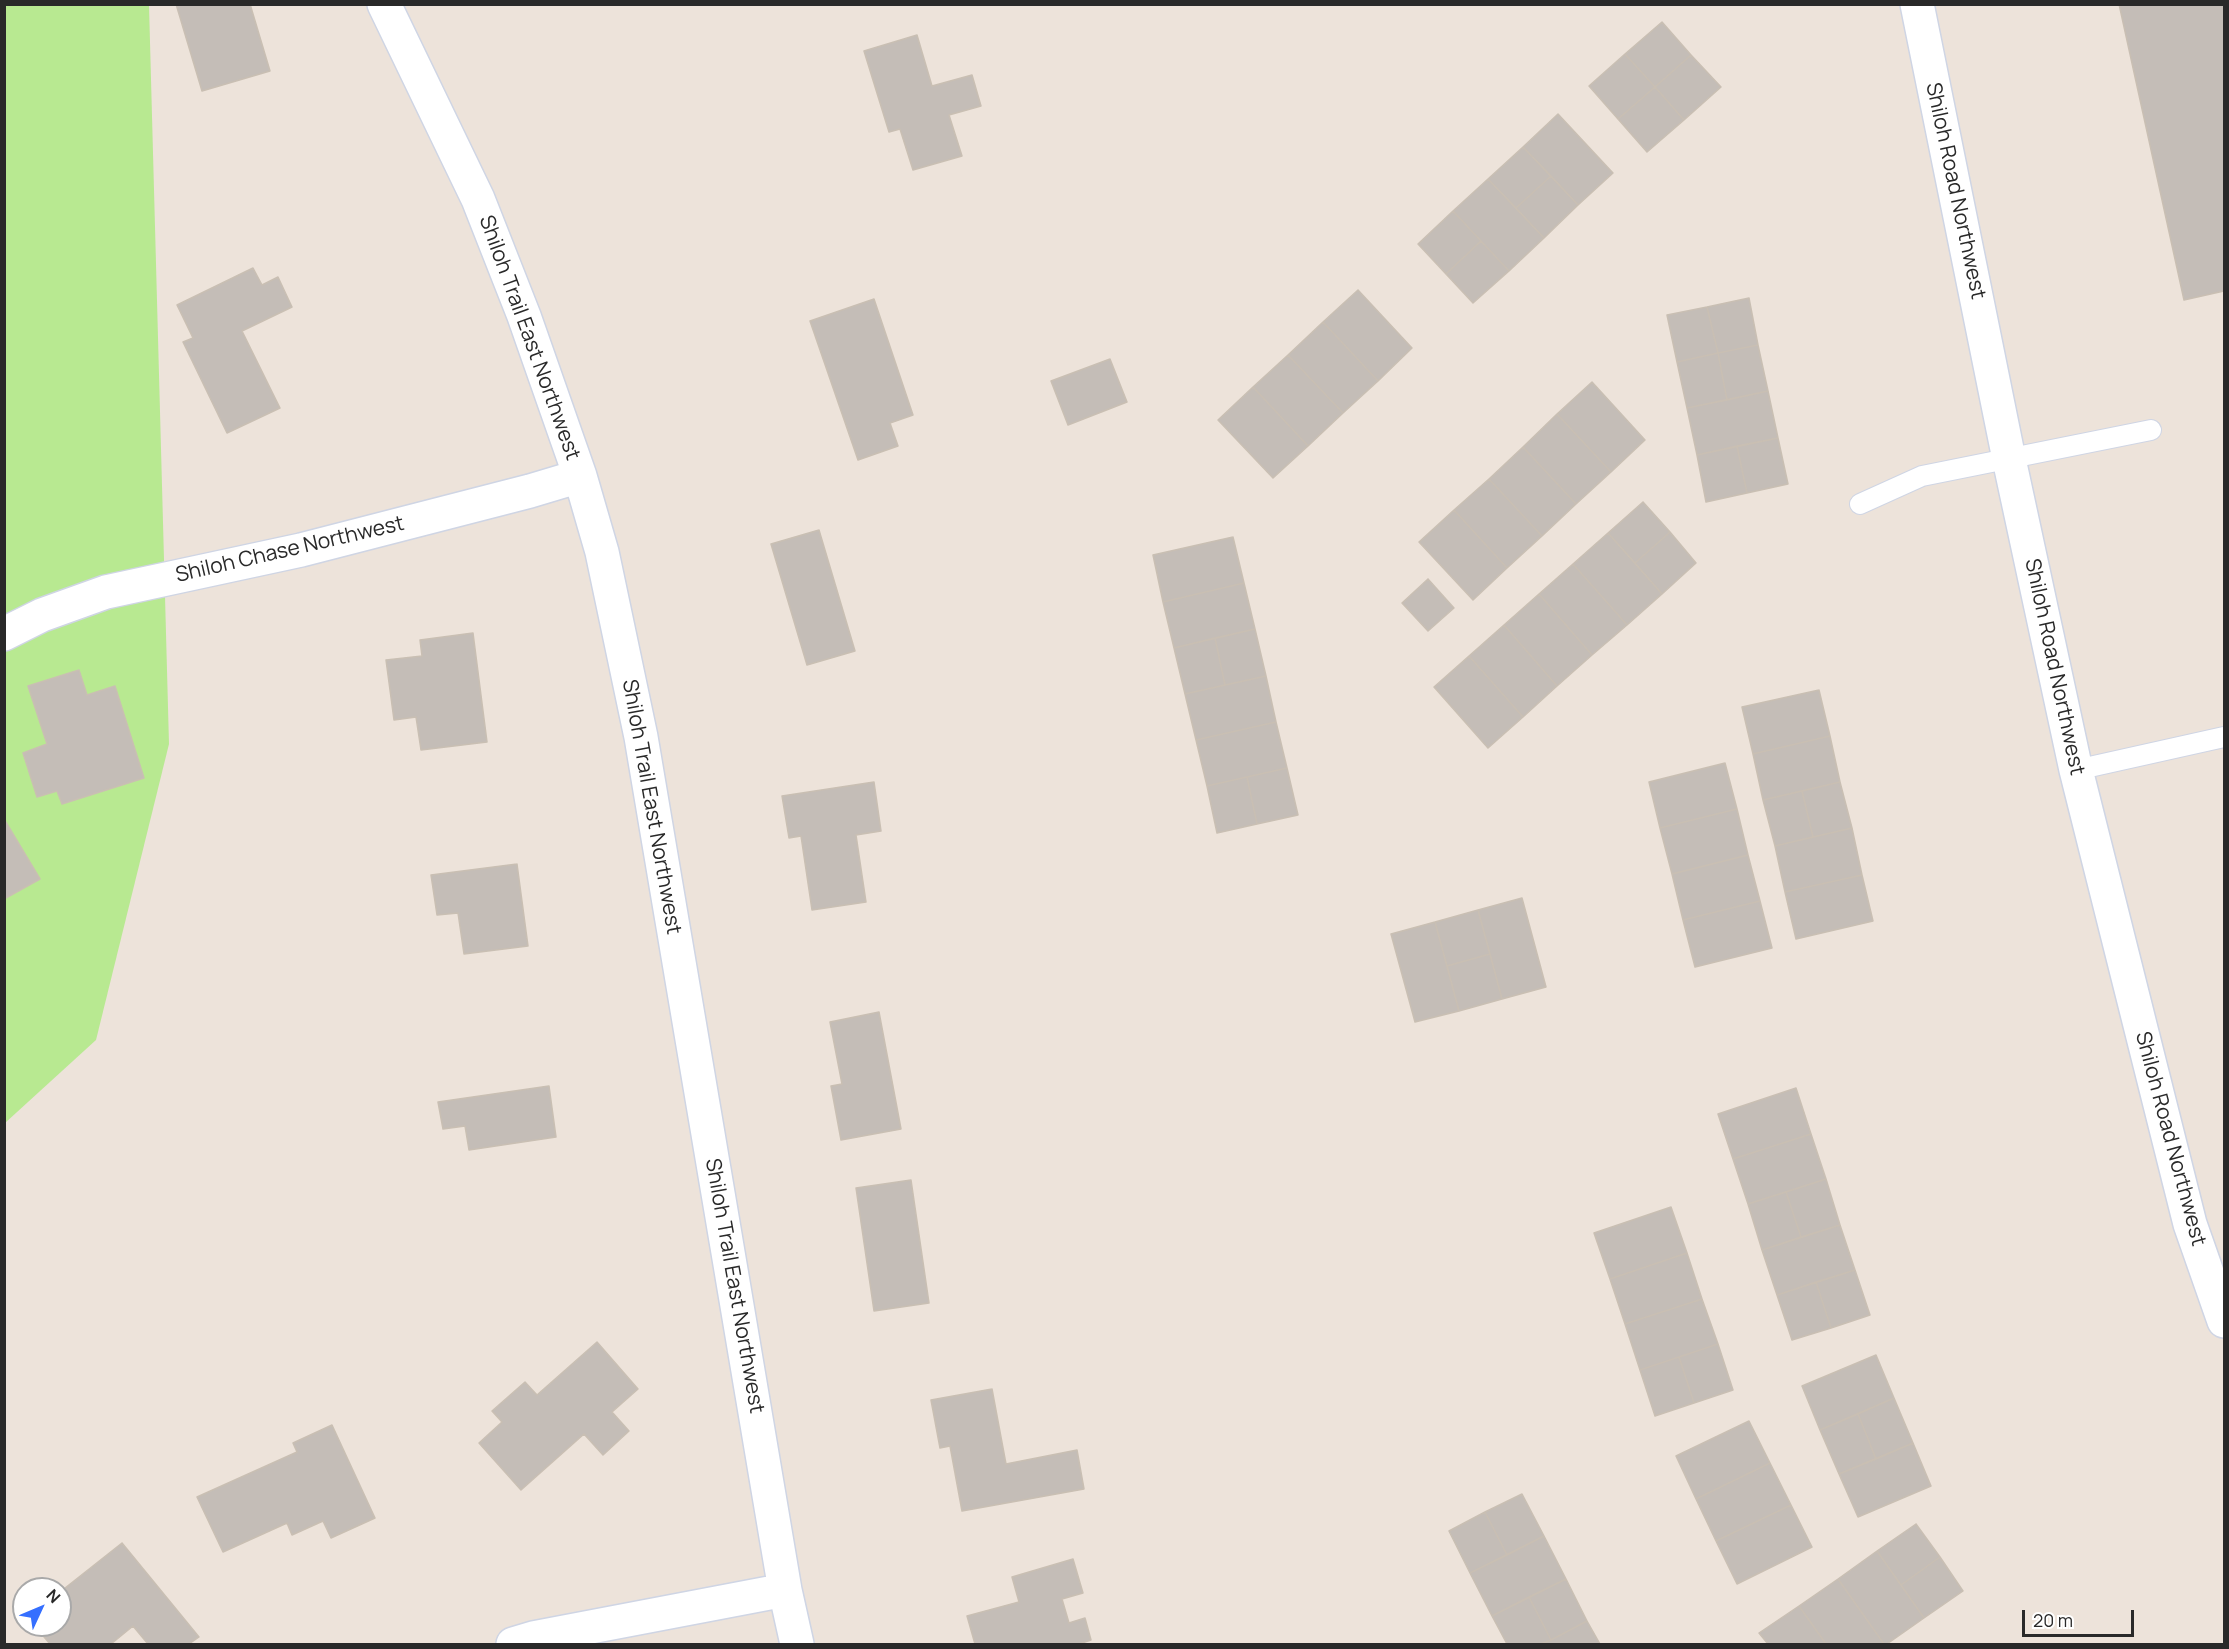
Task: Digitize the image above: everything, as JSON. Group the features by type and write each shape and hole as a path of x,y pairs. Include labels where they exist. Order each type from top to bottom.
{"street":[{"name":"Shiloh Trail East Northwest","path":"384,4 478,199 524,316 580,476 602,552 641,737 796,1644"},
{"name":"Shiloh Road Northwest","path":"1917,4 2009,459 2076,770 2190,1224 2224,1321"},
{"name":"Shiloh Chase Northwest","path":"4,634 42,615 106,592 301,550 580,476"},
{"path":"513,1644 533,1638 785,1590"}],"lane":[{"path":"1860,504 1922,476 2151,430"},
{"path":"2076,770 2224,737"}],"green space":[{"path":"5,5 149,5 169,744 96,1040 5,1123"}],"building":[{"path":"176,4 250,4 270,71 202,91"},
{"path":"2119,4 2224,4 2224,291 2184,300"},
{"path":"1662,22 1691,55 1655,87 1625,54"},
{"path":"917,35 932,86 972,75 981,106 949,115 962,156 913,170 900,129 889,132 864,51"},
{"path":"1625,54 1655,87 1618,119 1589,86"},
{"path":"1691,55 1721,87 1684,120 1655,87"},
{"path":"1655,87 1684,120 1647,152 1618,119"},
{"path":"1558,114 1613,173 1578,205 1523,147"},
{"path":"1523,147 1551,176 1516,208 1488,179"},
{"path":"1551,176 1578,205 1544,238 1516,208"},
{"path":"1488,179 1544,238 1509,271 1453,211"},
{"path":"1453,211 1481,241 1446,274 1418,244"},
{"path":"1481,241 1509,271 1473,303 1446,274"},
{"path":"253,268 262,285 278,277 292,307 242,331 280,408 227,433 183,342 193,338 177,305"},
{"path":"1358,290 1412,348 1378,381 1323,322"},
{"path":"1749,298 1758,345 1718,353 1707,307"},
{"path":"874,299 913,415 890,423 898,446 858,460 810,321"},
{"path":"1707,307 1718,353 1677,362 1667,315"},
{"path":"1323,322 1378,381 1343,413 1288,355"},
{"path":"1758,345 1768,391 1727,400 1718,353"},
{"path":"1718,353 1727,400 1687,408 1677,362"},
{"path":"1288,355 1343,413 1308,446 1253,387"},
{"path":"1110,359 1127,402 1068,425 1051,381"},
{"path":"1592,382 1645,440 1611,472 1557,414"},
{"path":"1253,387 1308,446 1273,478 1218,420"},
{"path":"1768,391 1778,438 1697,455 1687,408"},
{"path":"1557,414 1611,472 1576,504 1523,447"},
{"path":"1778,438 1788,484 1747,493 1737,446"},
{"path":"1737,446 1747,493 1706,502 1697,455"},
{"path":"1523,447 1576,504 1542,536 1489,479"},
{"path":"1489,479 1542,536 1507,568 1454,510"},
{"path":"1643,502 1670,532 1635,563 1608,533"},
{"path":"1454,510 1507,568 1473,600 1419,542"},
{"path":"819,530 855,651 807,665 771,544"},
{"path":"1670,532 1696,563 1662,594 1635,563"},
{"path":"1608,533 1662,594 1627,625 1573,564"},
{"path":"1233,537 1244,583 1163,602 1153,555"},
{"path":"1573,564 1627,625 1592,655 1539,594"},
{"path":"1428,579 1454,608 1428,631 1402,603"},
{"path":"1244,583 1255,629 1174,648 1163,602"},
{"path":"1539,594 1592,655 1557,686 1504,625"},
{"path":"1504,625 1557,686 1523,717 1469,656"},
{"path":"1255,629 1266,676 1225,685 1215,638"},
{"path":"473,633 487,742 421,750 416,717 394,720 386,660 422,656 420,640"},
{"path":"1215,638 1225,685 1185,694 1174,648"},
{"path":"1469,656 1523,717 1488,748 1434,687"},
{"path":"79,670 87,695 115,686 144,778 62,804 57,791 37,797 23,753 47,744 28,686"},
{"path":"1266,676 1276,722 1196,740 1185,694"},
{"path":"1819,690 1830,736 1753,754 1742,707"},
{"path":"1276,722 1287,768 1207,786 1196,740"},
{"path":"1830,736 1840,782 1763,800 1753,754"},
{"path":"1725,763 1737,809 1660,828 1649,782"},
{"path":"1287,768 1298,815 1257,824 1247,777"},
{"path":"1247,777 1257,824 1217,833 1207,786"},
{"path":"874,782 881,831 856,835 866,902 812,910 801,836 789,838 782,796"},
{"path":"1840,782 1852,828 1813,837 1802,791"},
{"path":"1802,791 1813,837 1775,846 1763,800"},
{"path":"1737,809 1748,855 1672,874 1660,828"},
{"path":"4,819 40,879 4,899"},
{"path":"1852,828 1862,875 1785,892 1775,846"},
{"path":"1748,855 1760,901 1683,920 1672,874"},
{"path":"517,864 528,946 464,954 458,913 437,915 431,875"},
{"path":"1862,875 1873,921 1796,939 1785,892"},
{"path":"1522,898 1546,987 1502,999 1478,910"},
{"path":"1760,901 1772,948 1695,967 1683,920"},
{"path":"1478,910 1490,954 1447,966 1435,922"},
{"path":"1435,922 1459,1011 1415,1022 1391,934"},
{"path":"1490,954 1502,999 1459,1011 1447,966"},
{"path":"879,1012 901,1129 841,1140 831,1086 842,1084 830,1022"},
{"path":"549,1086 556,1137 469,1150 465,1126 443,1129 438,1102"},
{"path":"1796,1088 1811,1134 1733,1159 1718,1114"},
{"path":"1811,1134 1826,1179 1748,1204 1733,1159"},
{"path":"1826,1179 1840,1225 1801,1237 1786,1192"},
{"path":"911,1180 929,1303 874,1311 856,1188"},
{"path":"1786,1192 1801,1237 1762,1250 1748,1204"},
{"path":"1671,1207 1687,1253 1610,1279 1594,1233"},
{"path":"1840,1225 1855,1270 1777,1295 1762,1250"},
{"path":"1687,1253 1702,1299 1625,1324 1610,1279"},
{"path":"1855,1270 1870,1315 1831,1328 1816,1282"},
{"path":"1816,1282 1831,1328 1792,1340 1777,1295"},
{"path":"1702,1299 1718,1344 1640,1370 1625,1324"},
{"path":"597,1342 638,1389 612,1412 629,1431 603,1455 584,1434 521,1490 479,1443 502,1422 492,1411 525,1382 537,1395"},
{"path":"1718,1344 1733,1390 1694,1403 1679,1357"},
{"path":"1876,1355 1894,1398 1820,1430 1802,1386"},
{"path":"1679,1357 1694,1403 1655,1416 1640,1370"},
{"path":"992,1389 1006,1464 1077,1450 1084,1489 962,1511 950,1446 940,1448 931,1400"},
{"path":"1894,1398 1913,1443 1876,1459 1858,1414"},
{"path":"1858,1414 1876,1459 1839,1474 1820,1430"},
{"path":"1749,1421 1770,1463 1696,1499 1676,1456"},
{"path":"332,1425 375,1518 331,1538 323,1521 292,1535 287,1523 223,1552 197,1497 297,1452 293,1443"},
{"path":"1913,1443 1931,1486 1858,1517 1839,1474"},
{"path":"1770,1463 1791,1505 1716,1541 1696,1499"},
{"path":"1522,1494 1544,1536 1507,1555 1485,1512"},
{"path":"1791,1505 1812,1547 1737,1584 1716,1541"},
{"path":"1485,1512 1507,1555 1470,1573 1449,1531"},
{"path":"1916,1524 1940,1557 1901,1585 1877,1551"},
{"path":"1544,1536 1566,1579 1492,1616 1470,1573"},
{"path":"122,1543 199,1637 189,1644 148,1644 133,1626 111,1644 50,1644 44,1637 72,1637 72,1583"},
{"path":"1877,1551 1924,1618 1887,1644 1884,1644 1838,1579"},
{"path":"1940,1557 1963,1591 1924,1618 1901,1585"},
{"path":"1073,1559 1083,1593 1062,1599 1069,1623 1085,1618 1091,1640 1079,1644 975,1644 967,1616 1019,1602 1012,1577"},
{"path":"1566,1579 1587,1621 1551,1640 1529,1597"},
{"path":"1838,1579 1884,1644 1826,1644 1799,1606"},
{"path":"1529,1597 1551,1640 1541,1644 1507,1644 1492,1616"},
{"path":"1799,1606 1826,1644 1768,1644 1759,1633"},
{"path":"1587,1621 1600,1644 1541,1644 1551,1640"}]}
